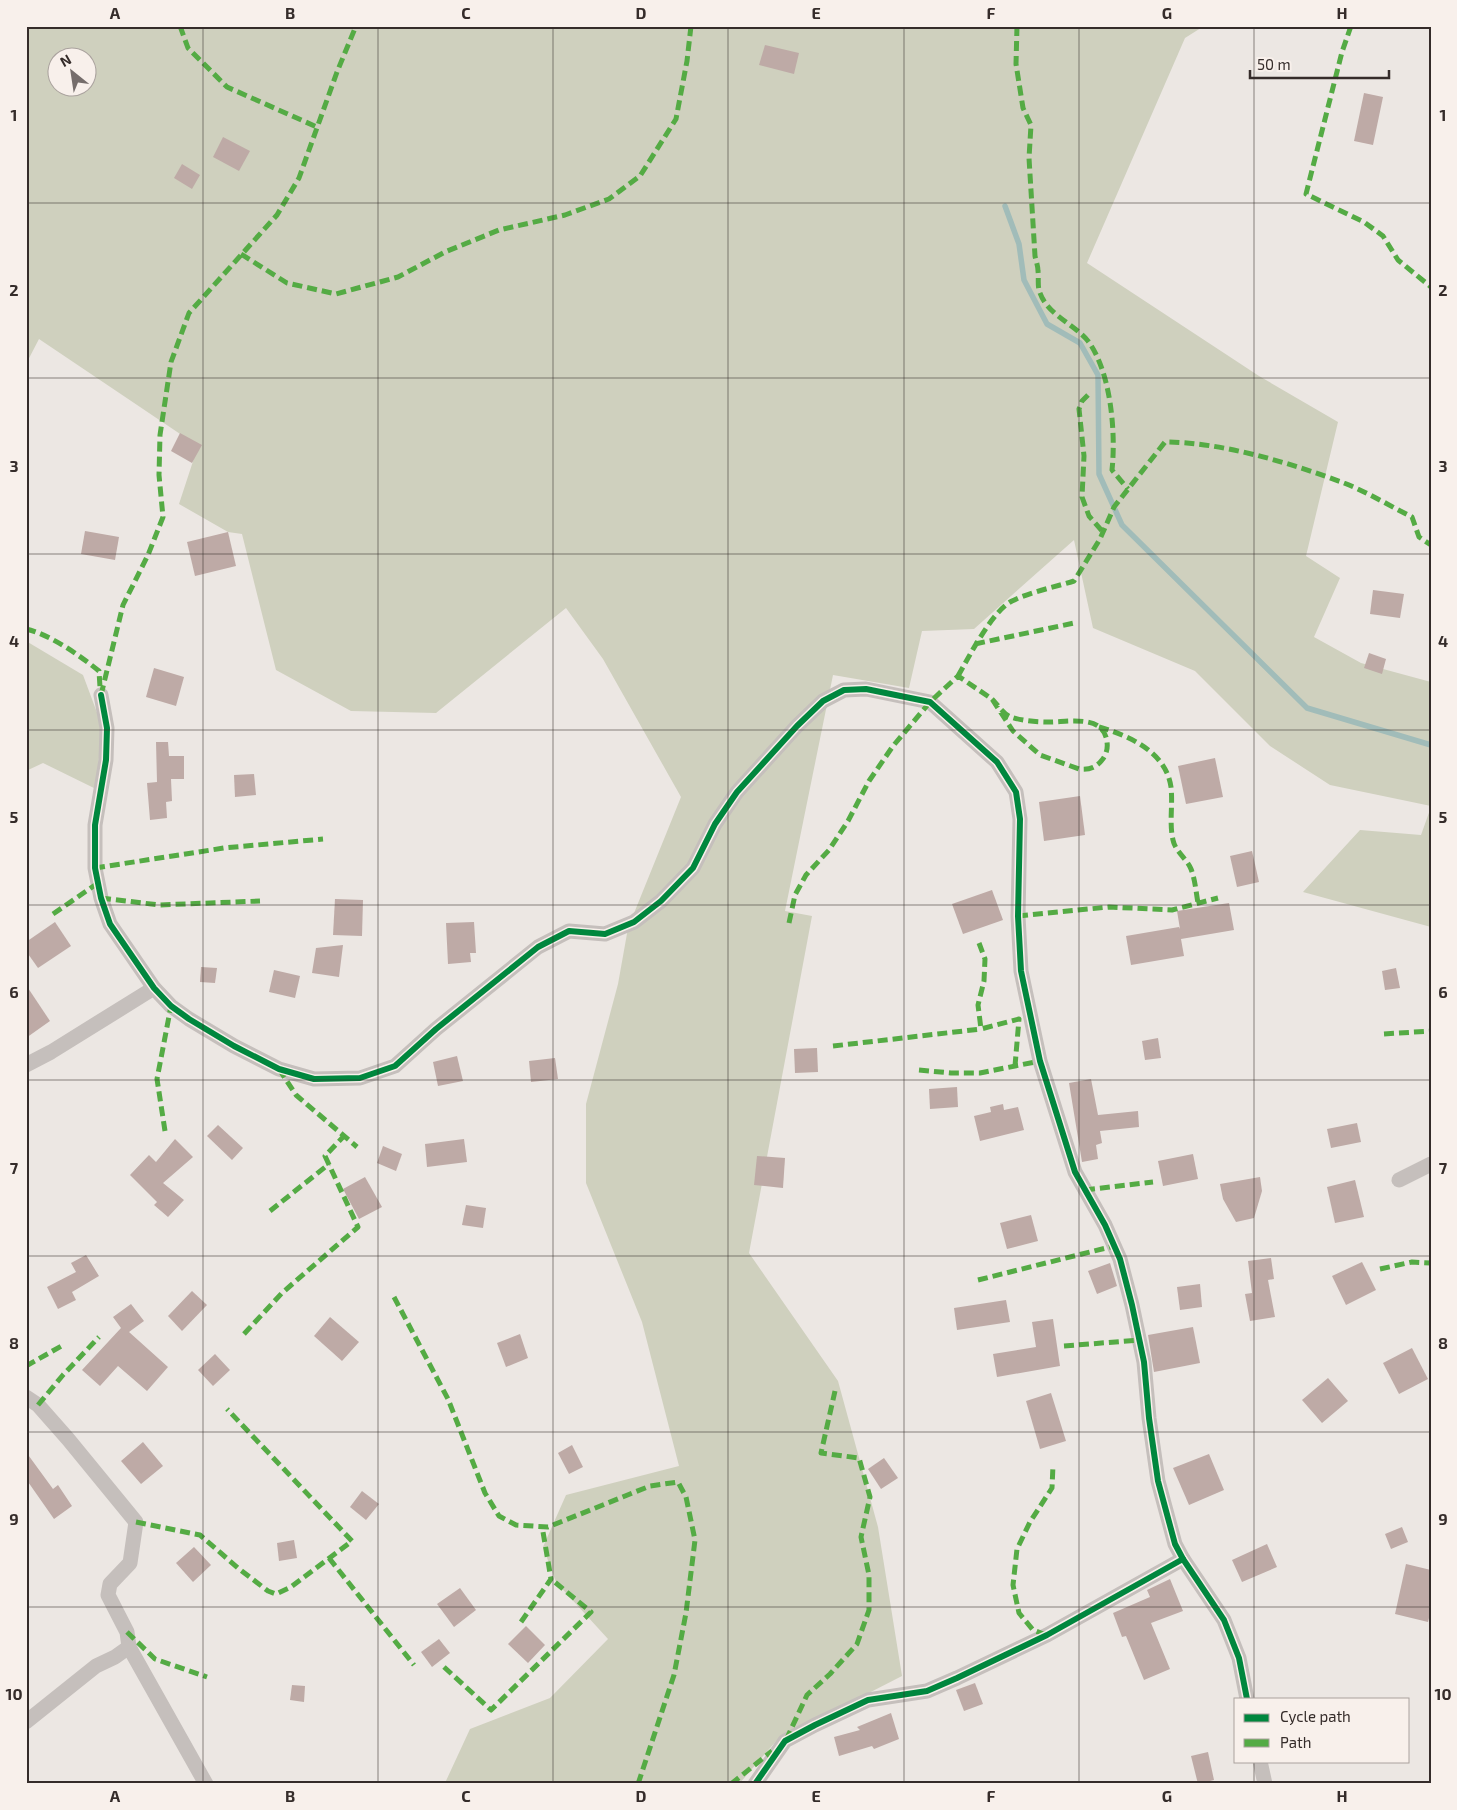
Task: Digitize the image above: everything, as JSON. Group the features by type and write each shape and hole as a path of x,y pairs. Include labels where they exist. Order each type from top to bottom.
{"street":[{"path":"101,695 107,736 106,760 95,825 95,868 101,898 110,924 154,988 171,1006 234,1046 279,1069 314,1078 360,1078 395,1066 436,1029 538,947 569,931 604,934 634,922 661,901 693,868 715,824 737,792 797,726 823,701 844,690 866,689 930,702 997,762 1016,792 1020,820 1018,916 1021,971 1040,1061 1075,1172 1105,1226 1120,1259 1144,1362 1149,1418 1158,1481 1175,1544 1224,1620 1239,1658 1247,1698"},
{"path":"26,1065 51,1052 154,988"},
{"path":"1399,1180 1431,1164"},
{"path":"26,1397 38,1405 68,1438 136,1522 130,1563 110,1584 108,1595 127,1632 129,1647 206,1784"},
{"path":"755,1784 785,1741 868,1700 927,1691 957,1678 1047,1635 1183,1559"},
{"path":"26,1722 96,1666 115,1657 129,1647"},
{"path":"1260,1762 1265,1784"}],"green space":[{"path":"26,26 1204,26 1185,38 1087,263 1259,376 1338,422 1306,556 1340,578 1314,637 1361,663 1431,682 1431,806 1330,785 1270,746 1195,671 1093,628 1074,540 974,629 922,631 909,688 833,675 785,911 812,916 749,1253 838,1381 878,1527 902,1676 777,1740 739,1784 445,1783 470,1729 550,1698 608,1639 556,1582 543,1547 566,1495 679,1466 642,1322 586,1183 586,1104 618,984 628,928 681,797 603,659 566,608 436,713 351,711 276,670 242,534 228,532 179,504 198,446 39,339 26,364"},
{"path":"26,641 83,675 102,726 96,789 43,763 26,771"},
{"path":"1431,807 1431,927 1303,892 1360,830 1421,835"}],"building":[{"path":"765,45 799,53 794,74 759,65"},
{"path":"1364,93 1383,97 1373,145 1354,141"},
{"path":"223,137 250,151 239,171 213,157"},
{"path":"182,164 200,175 192,189 174,178"},
{"path":"180,433 202,445 192,463 171,451"},
{"path":"85,531 119,537 115,560 81,554"},
{"path":"228,532 236,566 195,576 187,542"},
{"path":"1373,590 1404,594 1400,618 1370,614"},
{"path":"1369,653 1386,659 1382,674 1364,668"},
{"path":"154,668 184,677 176,706 146,697"},
{"path":"156,742 168,742 169,756 184,756 184,779 171,779 172,801 166,802 167,818 150,820 147,783 157,782"},
{"path":"1215,758 1223,797 1186,804 1178,766"},
{"path":"254,774 256,795 235,797 234,775"},
{"path":"1080,796 1085,835 1044,841 1039,802"},
{"path":"1252,851 1259,882 1237,887 1230,856"},
{"path":"992,890 1003,920 963,934 952,904"},
{"path":"335,899 363,900 362,936 333,935"},
{"path":"1229,903 1234,930 1181,939 1184,956 1131,965 1126,936 1179,927 1180,929 1177,911"},
{"path":"55,922 71,946 38,968 26,951 26,942"},
{"path":"474,922 476,953 470,953 471,962 448,964 446,923"},
{"path":"343,945 339,977 312,973 316,948"},
{"path":"201,967 217,968 215,983 200,982"},
{"path":"1396,968 1400,988 1385,990 1382,971"},
{"path":"274,970 300,976 295,998 269,992"},
{"path":"26,985 50,1021 26,1038"},
{"path":"1158,1038 1161,1058 1145,1060 1142,1041"},
{"path":"817,1048 818,1072 795,1073 794,1049"},
{"path":"457,1056 463,1081 438,1086 433,1062"},
{"path":"555,1058 558,1079 531,1082 529,1061"},
{"path":"1091,1079 1098,1115 1138,1111 1139,1127 1100,1131 1102,1143 1096,1145 1098,1159 1082,1162 1069,1083"},
{"path":"957,1087 958,1107 930,1109 929,1089"},
{"path":"1003,1104 1004,1110 1018,1107 1024,1130 980,1141 974,1116 991,1112 990,1107"},
{"path":"1357,1123 1361,1142 1331,1148 1327,1129"},
{"path":"218,1125 243,1148 232,1160 207,1136"},
{"path":"175,1139 193,1157 163,1183 184,1200 168,1217 154,1205 157,1202 130,1175 149,1155 156,1162"},
{"path":"464,1139 467,1162 427,1167 425,1144"},
{"path":"383,1146 402,1154 396,1171 377,1163"},
{"path":"1193,1154 1198,1179 1163,1186 1158,1161"},
{"path":"757,1156 785,1158 783,1188 754,1185"},
{"path":"365,1177 382,1207 359,1219 343,1189"},
{"path":"1260,1177 1262,1191 1254,1218 1236,1222 1223,1199 1220,1184"},
{"path":"1355,1180 1364,1217 1335,1223 1327,1187"},
{"path":"466,1205 486,1208 483,1228 462,1225"},
{"path":"1031,1215 1038,1241 1007,1249 1000,1223"},
{"path":"86,1255 99,1276 72,1292 76,1300 58,1309 47,1287 76,1272 71,1263"},
{"path":"1271,1258 1274,1279 1268,1280 1275,1317 1250,1321 1245,1294 1252,1293 1248,1261"},
{"path":"1362,1262 1376,1290 1346,1305 1332,1276"},
{"path":"1110,1263 1117,1286 1097,1294 1088,1271"},
{"path":"1200,1284 1202,1307 1180,1310 1177,1287"},
{"path":"192,1291 207,1305 182,1331 168,1316"},
{"path":"1006,1300 1010,1322 957,1330 954,1308"},
{"path":"131,1304 144,1321 129,1332 168,1367 147,1391 118,1366 100,1386 82,1370 121,1328 113,1317"},
{"path":"330,1317 359,1342 342,1361 314,1336"},
{"path":"1053,1319 1060,1366 997,1377 993,1354 1036,1347 1032,1322"},
{"path":"1193,1327 1200,1363 1154,1372 1148,1335"},
{"path":"520,1334 528,1358 506,1367 497,1343"},
{"path":"1412,1348 1428,1379 1399,1394 1383,1363"},
{"path":"215,1354 230,1370 213,1386 198,1370"},
{"path":"1328,1378 1348,1401 1322,1423 1302,1400"},
{"path":"1051,1393 1066,1441 1040,1449 1026,1401"},
{"path":"143,1442 163,1466 141,1484 121,1461"},
{"path":"572,1445 583,1467 569,1474 558,1453"},
{"path":"26,1452 53,1489 58,1485 72,1506 54,1519 26,1479"},
{"path":"1209,1454 1224,1490 1189,1505 1173,1468"},
{"path":"884,1458 898,1478 881,1489 868,1469"},
{"path":"362,1491 379,1504 366,1520 350,1507"},
{"path":"1402,1527 1408,1542 1391,1549 1385,1534"},
{"path":"294,1540 297,1558 279,1561 277,1543"},
{"path":"1267,1544 1277,1567 1242,1582 1232,1560"},
{"path":"194,1547 211,1565 193,1582 176,1563"},
{"path":"1406,1564 1431,1570 1431,1610 1428,1622 1395,1614"},
{"path":"1170,1579 1183,1611 1151,1623 1170,1669 1144,1680 1126,1636 1122,1637 1113,1613 1150,1597 1147,1590"},
{"path":"460,1588 476,1610 454,1627 437,1604"},
{"path":"526,1626 545,1645 528,1663 508,1644"},
{"path":"439,1639 450,1653 432,1667 421,1652"},
{"path":"975,1683 983,1704 964,1711 956,1690"},
{"path":"292,1685 305,1686 304,1702 290,1700"},
{"path":"891,1713 899,1739 874,1749 872,1746 839,1756 834,1737 860,1730 857,1727"},
{"path":"1208,1752 1214,1780 1198,1784 1191,1756"}],"waterway":[{"path":"1005,206 1019,244 1024,280 1047,324 1080,343 1098,375 1099,474 1122,525 1307,708 1431,745"}],"marked path":[{"path":"180,26 188,48 227,87 317,127"},
{"path":"101,695 123,605 148,555 163,517 159,475 160,435 171,362 189,313 277,215 299,178 337,72 356,26"},
{"path":"241,254 287,283 336,294 398,277 445,252 499,230 565,215 609,199 640,176 676,119 687,61 691,26"},
{"path":"1017,26 1016,64 1023,108 1031,125 1029,158 1039,290 1049,307 1082,335 1096,354 1107,386 1110,403 1113,439 1112,470 1128,489"},
{"path":"1351,26 1342,52 1306,194 1364,222 1383,236 1398,260 1431,287"},
{"path":"1088,395 1082,401 1079,409 1084,456 1082,497 1089,516 1103,532"},
{"path":"958,676 989,624 1004,606 1027,595 1074,581 1100,539 1114,507 1165,442 1209,446 1256,455 1302,468 1344,483 1412,517 1419,537 1431,545"},
{"path":"975,644 1074,623"},
{"path":"26,629 55,641 74,652 99,671 100,687"},
{"path":"789,923 795,895 806,875 829,850 848,821 869,781 893,746 930,702 958,676 992,699 1013,731 1040,755 1079,769 1094,767 1105,756 1107,742 1104,733 1093,723 1075,721 1049,722 1015,718 1008,716 992,699"},
{"path":"1099,727 1123,735 1145,747 1162,764 1168,775 1171,787 1171,827 1174,844 1191,869 1198,903"},
{"path":"95,868 224,848 323,839"},
{"path":"53,914 98,883"},
{"path":"101,898 159,905 260,901"},
{"path":"1018,916 1109,907 1172,910 1218,898"},
{"path":"979,943 985,959 984,981 978,1005 981,1029 1019,1019 1015,1066"},
{"path":"165,1131 157,1079 171,1006"},
{"path":"833,1046 981,1029"},
{"path":"1384,1034 1431,1031"},
{"path":"919,1070 980,1073 1040,1061"},
{"path":"279,1069 296,1095 357,1147"},
{"path":"244,1334 282,1293 358,1227 325,1156 344,1136"},
{"path":"270,1211 329,1164"},
{"path":"1085,1190 1153,1182"},
{"path":"978,1280 1114,1246"},
{"path":"1380,1269 1412,1262 1431,1263"},
{"path":"394,1297 448,1399 485,1493 499,1516 516,1525 548,1527 650,1486 678,1482 686,1497 695,1540 686,1613 674,1675 638,1784"},
{"path":"38,1405 99,1337"},
{"path":"1064,1346 1140,1340"},
{"path":"26,1366 65,1344"},
{"path":"786,1740 807,1695 830,1674 857,1644 869,1610 869,1575 861,1537 870,1497 859,1458 821,1453 835,1391"},
{"path":"136,1522 200,1535 238,1568 268,1591 276,1594 291,1587 352,1541 227,1409"},
{"path":"1046,1635 1033,1630 1019,1613 1013,1585 1017,1549 1030,1522 1052,1488 1053,1465"},
{"path":"521,1622 551,1579 542,1526"},
{"path":"329,1558 414,1665"},
{"path":"444,1667 491,1710 591,1612 551,1579"},
{"path":"127,1632 155,1659 207,1677"},
{"path":"731,1784 772,1751"}],"cycle path":[{"path":"101,695 107,728 106,760 95,825 95,868 101,898 110,924 154,988 171,1006 234,1046 279,1069 314,1079 360,1078 395,1066 436,1029 538,947 569,931 605,934 634,922 661,901 693,868 715,824 737,792 797,726 823,701 844,690 866,689 930,702 997,762 1016,792 1020,819 1018,916 1021,971 1040,1061 1075,1172 1105,1225 1120,1259 1144,1362 1149,1418 1158,1481 1175,1544 1224,1620 1239,1658 1247,1698"},
{"path":"755,1784 785,1741 815,1725 868,1700 927,1691 957,1678 1047,1635 1183,1559"}]}
